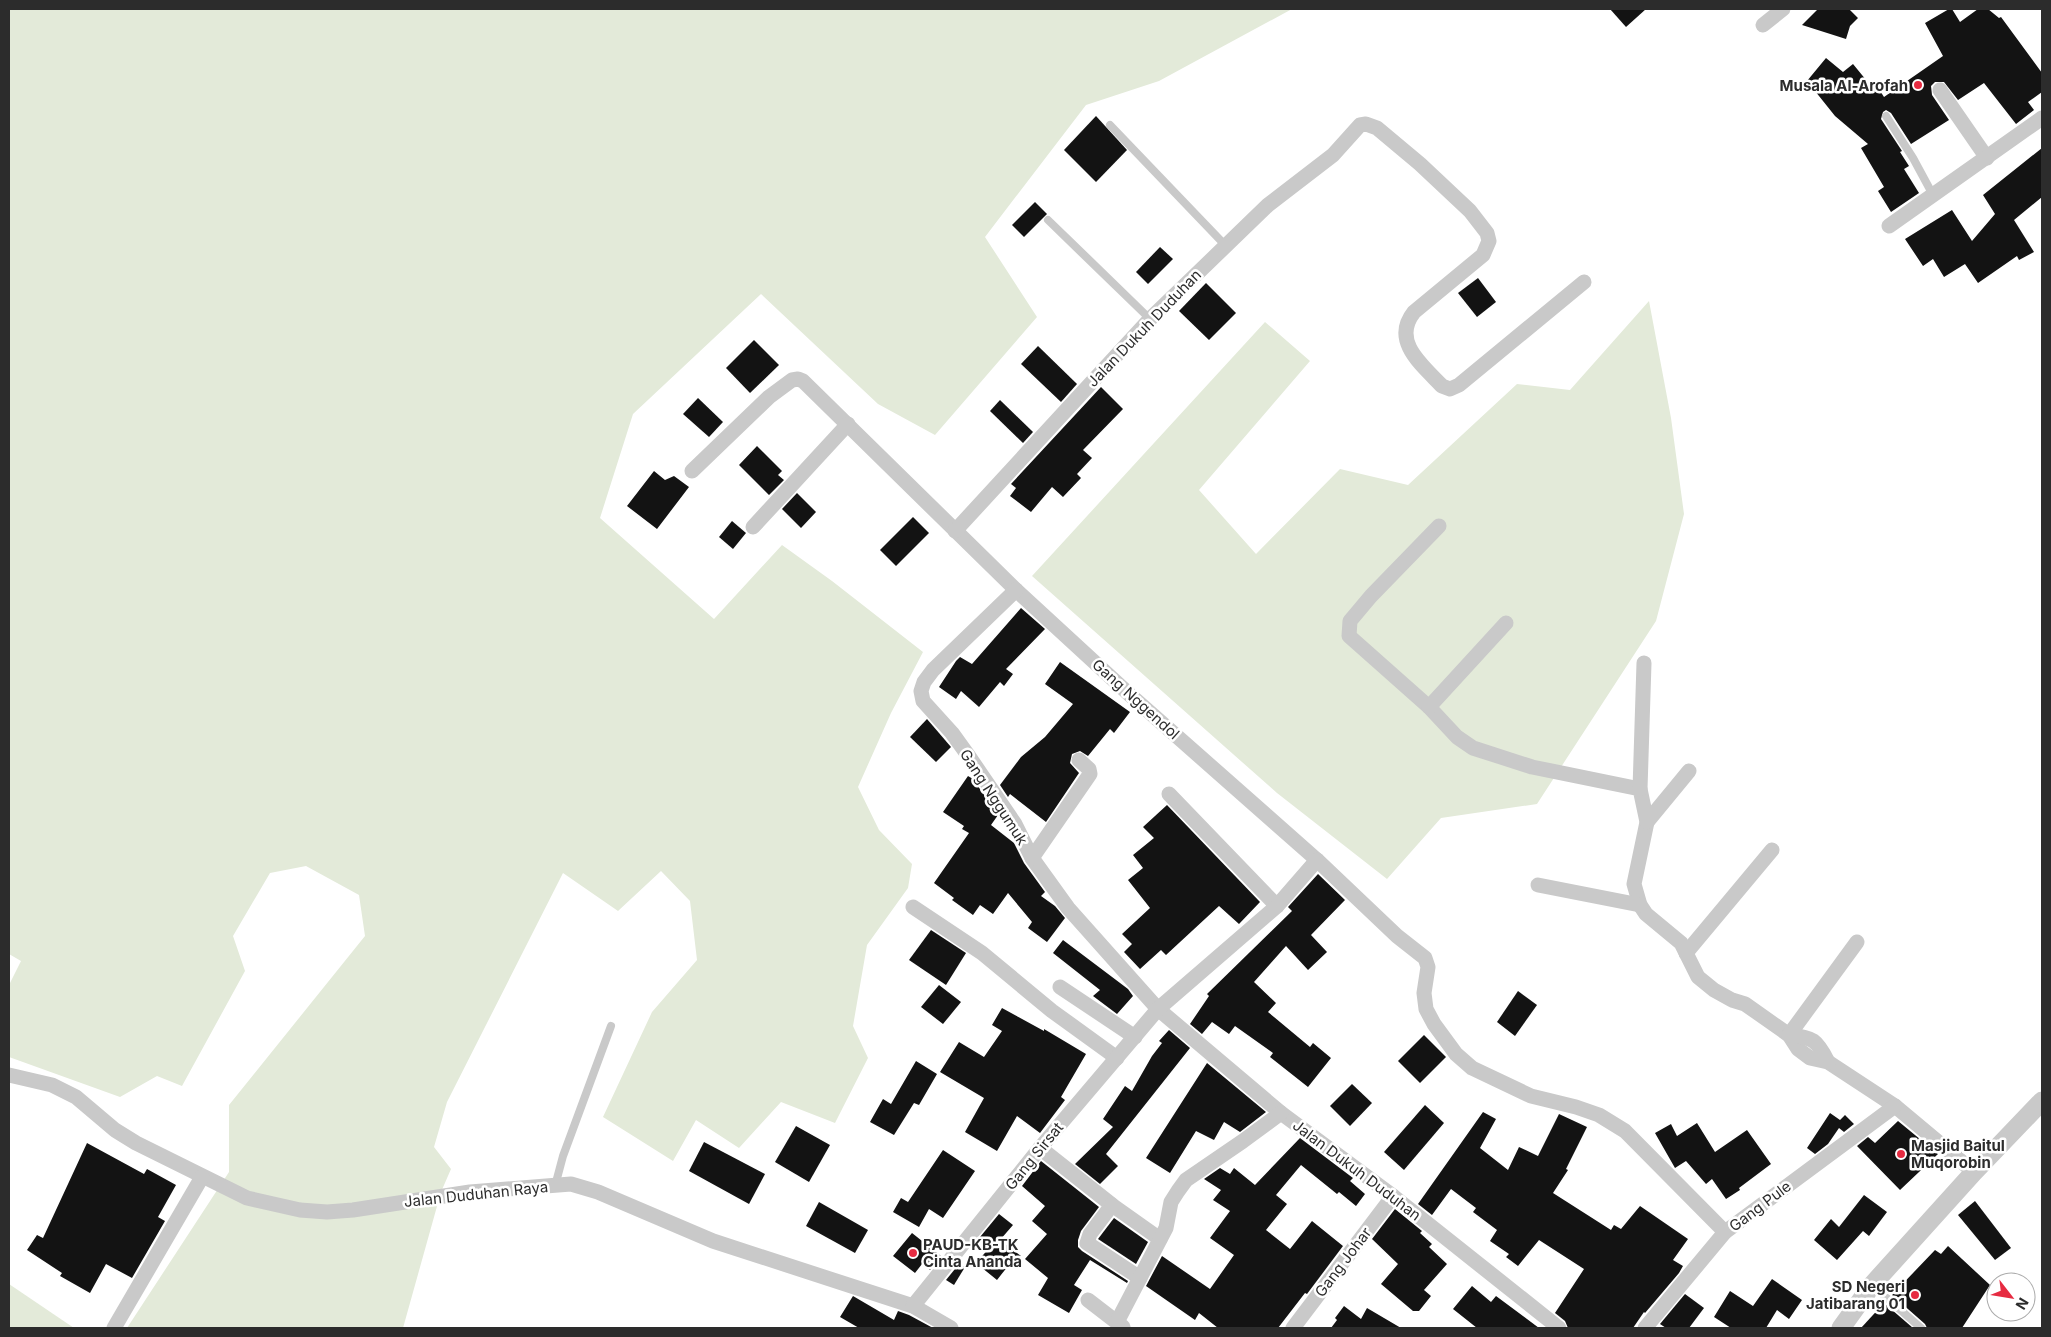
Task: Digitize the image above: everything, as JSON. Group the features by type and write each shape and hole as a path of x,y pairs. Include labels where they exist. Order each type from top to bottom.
{"street":[{"path":"1763,25 1783,9"},
{"path":"1940,90 1988,158"},
{"path":"1889,226 1988,158 2042,118"},
{"name":"Jalan Dukuh Duduhan","path":"954,531 1150,319 1268,205 1318,168 1348,141 1360,125 1372,125 1377,128 1443,185 1470,211 1487,233 1489,241 1483,255 1414,312 1405,328 1406,343 1434,378 1446,389 1459,385 1584,282"},
{"name":"Gang Nggendol","path":"692,471 769,397 792,380 798,379 803,381 1016,590 1317,860 1397,936 1425,958 1428,967 1424,993 1426,1009 1434,1024 1456,1054 1472,1068 1531,1096 1576,1107 1598,1115 1625,1131 1725,1232"},
{"path":"753,527 848,424"},
{"path":"1439,526 1350,621 1349,636 1429,707 1457,737 1473,748 1532,767 1640,789"},
{"name":"Gang Nggumuk","path":"1016,590 933,670 924,682 922,691 923,701 952,733 1015,824 1032,858 1068,908 1158,1009"},
{"path":"1429,707 1506,623"},
{"path":"1644,663 1640,789 1647,822 1634,884 1640,905 1646,914 1681,943 1698,977 1714,990 1732,1000 1745,1004 1789,1035 1798,1049 1810,1058 1828,1062 1895,1106 1974,1172"},
{"path":"1032,858 1090,774 1089,769 1079,760"},
{"path":"1647,822 1689,771"},
{"path":"1169,794 1277,906"},
{"path":"1686,953 1772,850"},
{"path":"1158,1009 1277,906 1317,860"},
{"path":"1538,885 1640,905"},
{"path":"913,907 982,953 1052,1011 1117,1058"},
{"path":"1789,1035 1857,942"},
{"path":"1060,986 1135,1037"},
{"name":"Jalan Dukuh Duduhan","path":"1158,1009 1281,1113 1393,1196 1559,1328"},
{"name":"Gang Sirsat","path":"913,1306 1040,1148 1158,1009"},
{"path":"1789,1035 1807,1036 1820,1046 1828,1062"},
{"name":"Jalan Duduhan Raya","path":"9,1075 52,1085 76,1097 115,1130 202,1178 247,1198 300,1210 327,1212 354,1210 470,1192 570,1184 598,1192 712,1240 913,1306 951,1328"},
{"path":"1841,1328 1872,1285 1974,1172 2042,1102"},
{"name":"Gang Pule","path":"1645,1328 1725,1232 1895,1106"},
{"path":"1088,1300 1121,1325 1140,1278 1166,1228 1172,1202 1186,1180 1243,1142 1281,1113"},
{"path":"1040,1148 1112,1205 1160,1239"},
{"path":"114,1328 202,1178"},
{"name":"Gang Johar","path":"1293,1328 1393,1196"},
{"path":"1112,1205 1090,1234 1087,1243 1140,1278"}],"lane":[{"path":"1886,116 1922,173 1933,195"},
{"path":"1110,125 1225,245"},
{"path":"1048,220 1150,319"},
{"path":"555,1186 563,1156 611,1026"},
{"path":"1872,1285 1921,1328"}],"green space":[{"path":"9,9 1292,9 1159,81 1086,105 985,237 1037,317 935,435 878,404 761,294 633,414 600,518 714,619 782,545 832,581 923,652 891,713 858,787 879,830 912,864 908,888 867,945 853,1026 868,1058 835,1123 781,1102 739,1148 696,1120 673,1161 603,1117 652,1012 697,960 690,901 661,871 618,911 563,873 447,1102 434,1147 451,1169 441,1192 403,1328 127,1328 229,1172 229,1105 365,936 359,895 306,866 270,873 233,936 245,971 182,1086 157,1076 120,1097 9,1057 9,985 21,961 9,954"},
{"path":"1649,301 1671,418 1684,514 1656,621 1537,804 1441,818 1387,879 1277,793 1032,576 1265,322 1310,361 1199,490 1256,554 1340,469 1408,485 1517,384 1570,390"},
{"path":"9,1284 74,1328 9,1328"}],"building":[{"path":"1610,9 1646,9 1626,27"},
{"path":"1818,9 1849,9 1858,18 1850,26 1846,39 1802,25"},
{"path":"1952,9 1960,22 1978,9 1988,9 1999,18 2001,17 2042,73 2042,92 2028,102 2034,110 2016,124 1984,83 1958,100 1944,82 1935,82 1931,86 1932,95 1949,120 1911,144 1891,113 1886,110 1883,112 1881,119 1902,151 1900,152 1909,166 1904,169 1919,193 1891,212 1878,191 1884,187 1861,148 1868,144 1835,116 1807,81 1826,58 1843,72 1853,64 1871,86 1875,83 1884,97 1943,56 1925,23"},
{"path":"1096,116 1127,150 1096,182 1064,150"},
{"path":"2042,148 2042,197 2014,220 2034,252 2019,260 2017,256 1978,283 1965,264 1944,277 1933,259 1923,266 1905,239 1952,210 1972,241 1995,214 1983,195"},
{"path":"1035,202 1047,214 1024,237 1012,225"},
{"path":"1160,247 1173,259 1148,284 1136,272"},
{"path":"1478,278 1496,302 1477,317 1458,293"},
{"path":"1206,283 1236,313 1209,340 1179,311"},
{"path":"754,340 779,365 750,393 726,368"},
{"path":"1038,346 1077,384 1061,402 1021,364"},
{"path":"1101,387 1123,409 1083,450 1092,458 1077,474 1081,478 1063,497 1052,487 1031,512 1010,496 1016,488 1011,484"},
{"path":"698,398 723,422 709,437 683,414"},
{"path":"1000,400 1033,432 1023,443 990,411"},
{"path":"757,446 782,471 778,475 784,480 769,495 739,465"},
{"path":"654,471 665,480 674,476 689,487 657,529 627,506"},
{"path":"797,493 816,512 801,528 782,509"},
{"path":"913,517 929,533 896,566 880,550"},
{"path":"732,521 746,533 733,549 719,537"},
{"path":"1021,608 1045,629 1006,669 1013,674 1004,686 1000,682 979,707 961,691 956,699 939,687 960,657 972,664"},
{"path":"1060,662 1130,712 1114,733 1110,729 1088,756 1080,751 1072,754 1070,763 1079,773 1046,822 1010,794 1008,797 1000,785 1021,757 1045,737 1073,704 1045,684"},
{"path":"927,719 951,747 936,762 910,737"},
{"path":"968,776 973,779 998,815 991,825 1014,843 1024,863 1045,892 1041,896 1055,906 1065,918 1047,942 1028,928 1032,922 1008,893 993,914 980,905 973,915 952,900 954,898 934,883 969,833 962,829 964,826 943,812"},
{"path":"1167,805 1260,902 1239,924 1219,906 1166,955 1161,950 1140,969 1124,952 1132,944 1122,934 1150,908 1128,880 1143,868 1133,855 1154,838 1143,827"},
{"path":"1318,874 1345,900 1311,935 1327,952 1308,970 1286,946 1254,982 1276,1003 1268,1012 1310,1047 1313,1043 1331,1058 1308,1087 1270,1057 1273,1053 1235,1026 1229,1034 1212,1022 1202,1034 1190,1024 1209,996 1207,994 1292,911 1288,907"},
{"path":"931,930 966,953 946,985 909,960"},
{"path":"1063,940 1128,989 1133,996 1117,1014 1093,996 1100,990 1053,953"},
{"path":"939,985 961,1002 943,1024 921,1007"},
{"path":"1518,991 1537,1005 1515,1036 1497,1022"},
{"path":"1002,1008 1044,1031 1044,1029 1086,1054 1061,1097 1065,1100 1040,1133 1017,1116 997,1151 965,1132 984,1098 940,1072 959,1042 984,1057 1002,1031 992,1025"},
{"path":"1169,1030 1190,1048 1106,1154 1118,1166 1100,1184 1075,1164 1113,1127 1103,1119 1125,1086 1132,1091 1152,1056 1162,1043 1159,1041"},
{"path":"1424,1035 1446,1057 1420,1083 1398,1061"},
{"path":"916,1061 937,1074 919,1105 914,1103 894,1135 870,1122 883,1099 891,1104"},
{"path":"1207,1063 1266,1112 1240,1132 1224,1122 1214,1140 1196,1131 1170,1173 1146,1158"},
{"path":"1352,1084 1372,1103 1350,1126 1330,1106"},
{"path":"1425,1105 1444,1123 1404,1170 1384,1152"},
{"path":"1483,1112 1496,1119 1480,1148 1508,1170 1519,1147 1538,1156 1559,1114 1587,1127 1566,1169 1568,1170 1553,1193 1611,1230 1614,1225 1621,1229 1640,1206 1688,1239 1673,1260 1683,1266 1679,1273 1644,1312 1633,1328 1568,1328 1565,1321 1555,1313 1584,1269 1539,1240 1518,1266 1506,1257 1509,1254 1490,1241 1497,1230 1473,1212 1476,1208 1451,1189 1432,1215 1418,1204"},
{"path":"1830,1113 1840,1120 1845,1115 1854,1124 1844,1132 1839,1128 1828,1144 1815,1154 1807,1148"},
{"name":"Masjid Baitul Muqorobin","path":"1898,1121 1938,1154 1900,1190 1857,1146 1868,1137 1875,1143"},
{"path":"1697,1123 1715,1152 1747,1130 1771,1164 1726,1199 1712,1179 1706,1184 1686,1161 1675,1168 1655,1133 1671,1124 1677,1136"},
{"path":"796,1126 830,1145 809,1182 775,1162"},
{"path":"1300,1138 1353,1178 1350,1181 1365,1194 1356,1206 1339,1192 1337,1194 1301,1165 1276,1195 1287,1204 1266,1230 1290,1249 1312,1221 1343,1246 1307,1294 1305,1293 1278,1328 1218,1328 1199,1313 1195,1320 1146,1286 1162,1256 1210,1289 1234,1255 1210,1238 1230,1211 1213,1200 1221,1190 1204,1179 1220,1168 1230,1174 1234,1168 1255,1185"},
{"path":"704,1142 765,1174 749,1204 689,1171"},
{"path":"87,1143 144,1174 147,1169 176,1185 158,1217 165,1221 132,1278 106,1264 90,1293 60,1276 62,1273 27,1250 37,1235 43,1238"},
{"path":"943,1150 975,1171 943,1218 929,1209 919,1227 893,1212 901,1198 908,1202"},
{"path":"1041,1161 1099,1207 1081,1231 1078,1247 1128,1281 1127,1283 1090,1260 1074,1285 1082,1290 1069,1313 1038,1295 1048,1278 1025,1259 1047,1234 1032,1221 1045,1206 1022,1186"},
{"path":"1864,1195 1887,1212 1869,1236 1863,1231 1837,1260 1814,1240 1831,1219 1839,1227"},
{"path":"1975,1201 2011,1248 1995,1260 1958,1215"},
{"path":"819,1202 868,1230 855,1253 806,1226"},
{"path":"1395,1209 1422,1231 1420,1233 1432,1244 1429,1247 1447,1264 1424,1290 1431,1296 1419,1311 1413,1311 1381,1284 1398,1264 1372,1239"},
{"path":"999,1214 1013,1225 1000,1240 1021,1256 1012,1268 1008,1266 997,1280 976,1263 991,1246 980,1237"},
{"path":"1114,1218 1148,1242 1136,1264 1098,1239"},
{"name":"PAUD-KB-TK Cinta Ananda","path":"912,1233 941,1256 930,1270 922,1264 915,1273 893,1256"},
{"path":"1948,1246 1986,1281 1986,1291 1962,1328 1927,1328 1925,1324 1892,1295 1935,1250 1941,1254"},
{"path":"959,1264 965,1267 954,1285 946,1280"},
{"path":"1772,1279 1802,1300 1789,1319 1777,1310 1766,1328 1731,1328 1714,1317 1730,1291 1753,1306"},
{"path":"1472,1286 1491,1302 1496,1296 1539,1328 1477,1328 1453,1309"},
{"path":"1685,1294 1704,1308 1689,1328 1666,1328 1660,1324"},
{"path":"853,1296 894,1320 898,1311 933,1328 859,1328 840,1317"},
{"path":"1884,1303 1913,1328 1861,1328"},
{"path":"1344,1306 1361,1319 1367,1308 1401,1328 1331,1328 1337,1320 1335,1318"}],"place":[{"name":"Musala Al-Arofah","path":"1918,85"},
{"name":"Masjid Baitul Muqorobin","path":"1901,1154"},
{"name":"PAUD-KB-TK Cinta Ananda","path":"913,1253"},
{"name":"SD Negeri Jatibarang 01","path":"1915,1295"}]}
